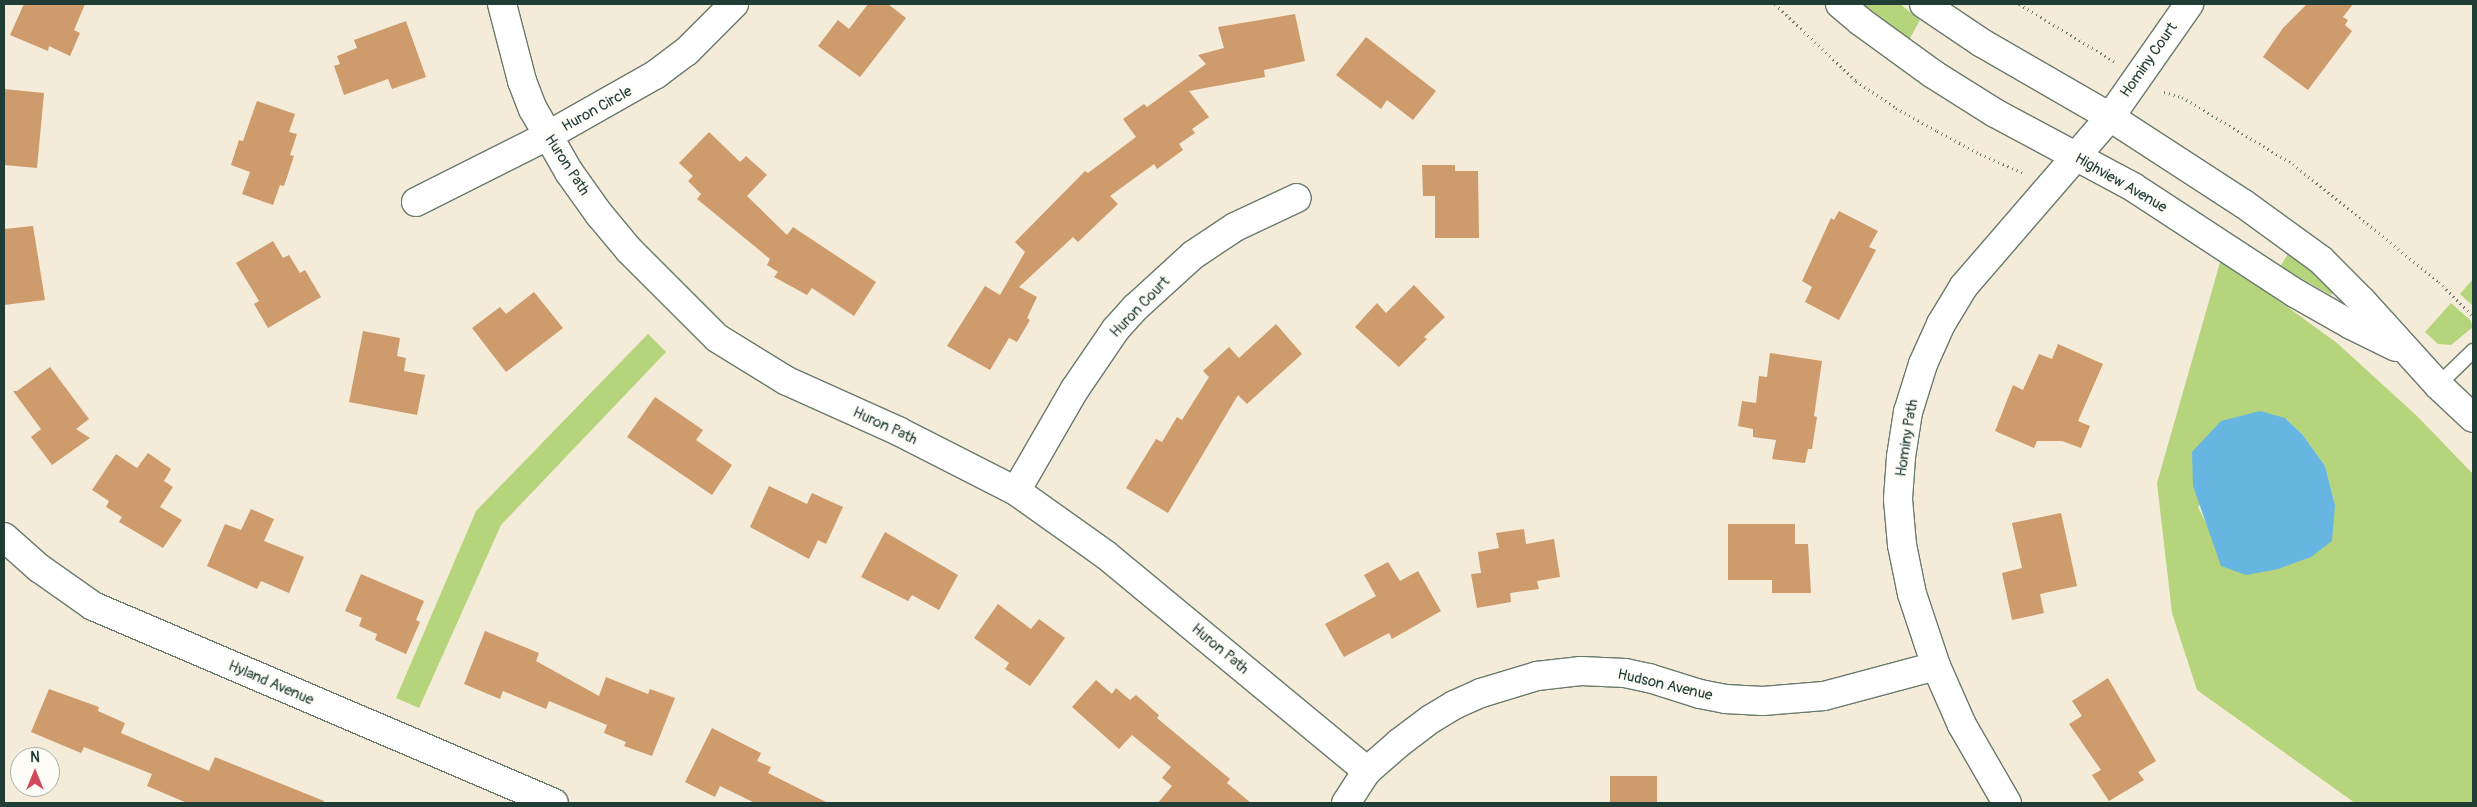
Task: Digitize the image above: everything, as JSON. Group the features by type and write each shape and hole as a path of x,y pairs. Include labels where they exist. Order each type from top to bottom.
{"street":[{"name":"Huron Path","path":"502,4 522,82 547,136 594,207 623,243 717,338 787,381 898,431 1016,491 1106,555 1367,771"},
{"name":"Huron Circle","path":"416,202 547,136 655,75 686,52 734,4"},
{"name":"Highview Avenue","path":"1840,4 1932,74 1995,113 2141,192 2303,297 2351,325 2408,353"},
{"name":"Highview Avenue","path":"1924,4 1982,44 2110,117 2244,204 2321,260 2361,300 2438,385 2472,413"},
{"name":"Hominy Court","path":"2110,117 2189,4"},
{"name":"Hominy Path","path":"2007,803 1962,725 1936,666 1912,594 1902,545 1898,499 1900,457 1908,412 1926,356 1941,324 1964,286 2110,117"},
{"name":"Huron Court","path":"1016,491 1075,388 1116,330 1136,307 1193,255 1235,227 1297,198"},
{"name":"Hyland Avenue","path":"4,537 39,568 93,606 554,803"},
{"name":"Hudson Avenue","path":"1346,803 1367,771 1415,730 1454,705 1481,693 1537,676 1582,671 1625,674 1649,678 1700,694 1725,699 1763,702 1824,696 1936,666"}],"lane":[{"path":"2438,385 2473,351"}],"path":[{"path":"1775,4 1856,81 1896,108 1980,154 2018,170 2047,189"},
{"path":"2019,4 2139,75 2159,90 2182,97 2293,164 2439,282 2473,316"}],"green space":[{"path":"1863,4 1900,4 1920,20 1909,40"},
{"path":"2289,252 2334,291 2331,295 2280,267"},
{"path":"2221,259 2337,343 2417,416 2473,474 2473,803 2355,803 2197,690 2172,613 2157,483","holes":["2285,418 2302,434 2325,466 2335,505 2209,529 2198,507"]},
{"path":"2473,279 2473,306 2460,294"},
{"path":"2451,303 2470,320 2473,327 2451,345 2438,344 2425,332"},
{"path":"648,334 666,352 501,525 419,708 396,698 476,511"}],"water":[{"path":"2260,411 2285,418 2302,434 2325,466 2335,505 2332,541 2311,557 2278,569 2246,575 2221,566 2193,486 2192,452 2221,421"}],"building":[{"path":"24,4 85,4 74,30 80,33 70,56 49,46 48,51 10,35"},
{"path":"868,4 888,4 906,18 860,77 818,46 838,20 849,29"},
{"path":"2307,4 2353,4 2343,17 2348,20 2345,25 2352,31 2308,90 2263,57 2283,28"},
{"path":"1295,14 1305,61 1264,70 1265,77 1189,91 1209,117 1192,129 1195,133 1179,144 1183,150 1157,169 1154,164 1110,196 1118,204 1078,242 1073,237 1019,287 1037,297 1027,318 1030,320 1017,342 1009,338 990,370 947,346 985,286 1000,295 1025,252 1015,242 1085,171 1088,173 1136,137 1123,119 1144,104 1147,107 1206,64 1198,55 1224,48 1218,27"},
{"path":"406,21 426,77 392,89 388,79 344,95 334,66 340,64 337,56 357,48 354,40"},
{"path":"1366,37 1436,91 1413,120 1387,100 1381,109 1336,75"},
{"path":"4,89 44,93 37,168 4,165"},
{"path":"257,101 295,114 289,132 297,134 290,155 294,156 284,186 280,185 273,205 242,194 250,172 231,165 239,140 243,141"},
{"path":"709,132 740,162 746,156 767,175 747,196 787,235 793,227 876,282 854,316 812,288 807,295 774,277 778,272 767,265 770,259 697,199 701,194 688,181 693,176 679,163"},
{"path":"1422,165 1455,165 1455,171 1478,171 1479,238 1435,238 1435,196 1423,196"},
{"path":"1839,211 1878,231 1869,247 1876,250 1839,320 1805,302 1812,287 1802,281 1831,218 1834,220"},
{"path":"33,226 45,300 4,305 4,229"},
{"path":"273,241 283,258 289,255 300,273 305,270 321,297 268,328 254,304 259,301 236,263"},
{"path":"1414,285 1445,317 1424,337 1427,339 1399,367 1355,327 1377,303 1386,313"},
{"path":"534,292 563,328 506,372 472,328 500,307 506,314"},
{"path":"1276,324 1302,354 1247,404 1238,395 1168,513 1126,488 1156,439 1162,442 1177,417 1182,420 1209,377 1203,371 1229,347 1239,358"},
{"path":"363,331 400,338 397,356 406,358 404,371 425,375 417,415 349,402"},
{"path":"2058,344 2103,364 2078,421 2090,426 2081,448 2062,441 2037,441 2034,448 1995,431 2013,385 2023,390 2039,354 2052,359"},
{"path":"1770,353 1822,361 1814,416 1817,417 1812,449 1808,449 1805,463 1772,459 1776,440 1753,437 1753,429 1738,426 1742,401 1756,403 1759,376 1767,377"},
{"path":"50,367 89,419 76,429 90,438 52,465 31,437 41,429 13,391 17,391"},
{"path":"655,397 703,430 696,440 732,465 712,495 627,437"},
{"path":"148,453 171,469 164,481 173,487 160,507 182,520 163,548 119,522 122,517 106,507 109,501 92,490 116,454 137,468"},
{"path":"769,486 807,504 812,493 843,507 826,544 818,540 809,559 750,527"},
{"path":"251,509 274,519 264,541 304,557 289,593 261,581 257,589 207,566 225,524 241,530"},
{"path":"2061,513 2077,586 2040,594 2044,613 2012,620 2002,573 2022,568 2012,523"},
{"path":"1728,524 1795,524 1795,544 1808,544 1811,593 1772,593 1772,580 1728,580"},
{"path":"1524,529 1526,544 1554,539 1560,577 1537,581 1539,589 1510,593 1511,602 1477,608 1471,574 1481,573 1478,552 1499,548 1496,533"},
{"path":"885,532 958,575 939,610 912,595 908,601 861,577"},
{"path":"1388,562 1400,581 1418,571 1441,611 1392,639 1389,633 1344,657 1325,624 1376,596 1364,575"},
{"path":"361,574 424,601 416,620 420,622 406,654 375,640 377,634 359,626 362,618 345,611"},
{"path":"998,604 1031,629 1039,619 1065,638 1030,686 1005,669 1009,663 974,638"},
{"path":"485,631 539,653 536,661 599,696 606,677 648,694 650,689 675,698 652,756 624,746 626,742 604,733 607,725 549,701 546,709 503,691 500,699 464,684"},
{"path":"2108,678 2156,761 2138,772 2144,780 2109,801 2092,775 2101,770 2069,724 2082,716 2072,701"},
{"path":"1096,680 1112,694 1116,688 1130,700 1136,695 1159,715 1157,718 1230,779 1227,783 1251,803 1158,803 1172,786 1162,778 1171,767 1132,735 1119,749 1072,707"},
{"path":"49,689 99,707 98,711 125,723 121,733 209,771 215,757 324,801 324,803 187,803 147,786 152,774 84,747 81,753 31,732"},
{"path":"712,728 761,753 757,761 771,767 768,773 828,803 755,803 720,786 715,797 685,782"},
{"path":"1610,776 1657,776 1657,803 1610,803"}]}
